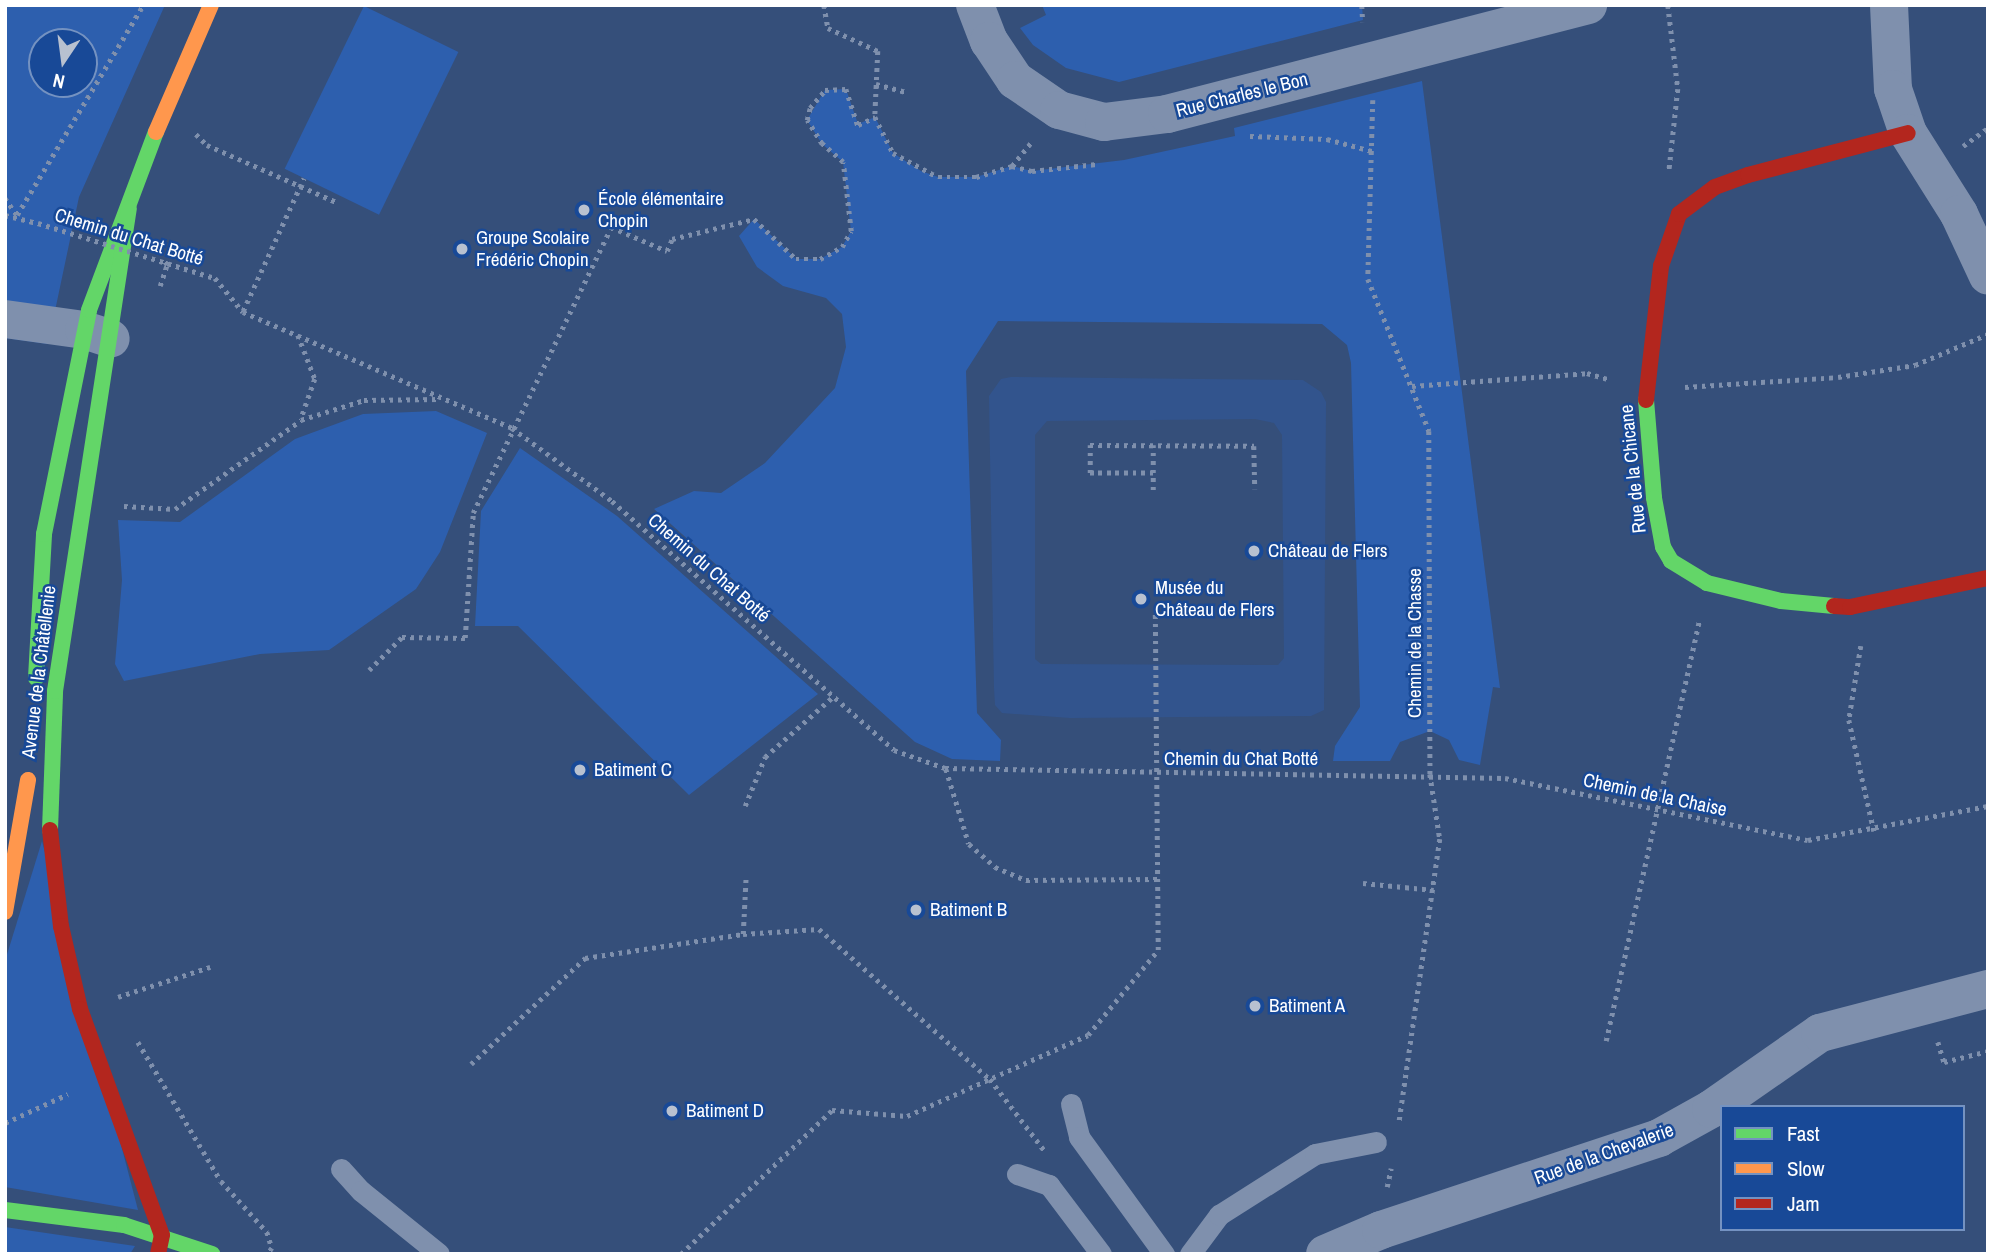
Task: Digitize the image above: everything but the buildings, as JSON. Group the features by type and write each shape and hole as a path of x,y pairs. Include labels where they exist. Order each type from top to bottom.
{"street":[{"name":"Avenue de la Châtellenie","path":"162,1236 89,1043 67,958 51,856 49,770 55,691 82,503 104,263 129,209 172,92 211,5"},
{"name":"Rue Charles le Bon","path":"975,5 989,41 1015,80 1059,110 1104,122 1167,114 1367,45 1568,8"},
{"path":"1889,5 1893,89 1908,133 1954,206 1988,276"},
{"name":"Rue de la Chicane","path":"1908,133 1715,187 1686,207 1670,232 1655,303 1646,391 1654,498 1663,547 1671,561 1707,583 1781,601 1850,607 1988,578"},
{"name":"Avenue de la Châtellenie","path":"35,699 44,534 129,209"},
{"path":"5,319 97,335"},
{"name":"Avenue de la Châtellenie","path":"5,912 22,833 30,759"},
{"name":"Rue de la Chevalerie","path":"1325,1254 1381,1230 1659,1138 1712,1109 1819,1033 1988,989"},
{"path":"5,1210 91,1218 162,1236 212,1254"},
{"path":"158,1254 162,1236"}],"lane":[{"path":"1071,1104 1079,1137 1164,1254"},
{"path":"1190,1254 1219,1215 1315,1154 1386,1139"},
{"path":"341,1169 361,1191 439,1254"},
{"path":"1017,1174 1049,1185 1101,1254"}],"path":[{"path":"5,198 17,215 143,5"},
{"path":"824,5 828,28 878,51 875,117 893,153 938,177 999,172 1012,166 1037,135"},
{"name":"Chemin de la Chasse","path":"1362,5 1373,93 1368,279 1429,431 1430,774 1440,839 1434,890 1386,1139"},
{"path":"1668,5 1678,89 1669,169 1670,232"},
{"path":"876,84 906,92"},
{"path":"369,670 402,637 464,638 473,513 611,227 667,251 672,239 754,219 796,259 820,259 842,247 851,231 843,162 822,144 807,120 825,90 846,89 858,125 875,117"},
{"path":"188,126 207,145 336,202"},
{"path":"243,312 304,178"},
{"name":"Chemin du Chat Botté","path":"5,215 17,215 215,278 243,312 512,428 612,501 894,750 945,768 1156,773 1430,774"},
{"name":"Rue de la Chicane","path":"1412,386 1587,373 1646,391 1874,372 1933,361 1988,334"},
{"path":"298,335 315,379 300,420"},
{"path":"82,503 175,509 300,420 364,400 445,399"},
{"path":"1153,473 1090,473 1090,445 1254,446 1255,489"},
{"path":"1153,445 1153,490"},
{"path":"1606,1041 1707,583"},
{"path":"1850,607 1862,638 1849,720 1874,831"},
{"path":"681,1254 832,1110 906,1116 1088,1035 1158,950 1155,614"},
{"path":"745,806 765,757 834,696"},
{"path":"945,768 969,844 995,867 1026,880 1158,879"},
{"name":"Chemin de la Chaise","path":"1430,774 1506,778 1808,840 1874,831 1988,806"},
{"path":"743,934 746,875"},
{"path":"1363,883 1434,890"},
{"path":"471,1064 585,958 743,934 819,929 990,1079 1049,1156"},
{"path":"117,998 210,967"},
{"path":"114,987 123,1010"},
{"path":"134,1035 221,1181 267,1232 272,1248 268,1254"},
{"path":"1381,1230 1392,1160"}],"shaded area":[{"path":"5,5 165,5 79,197 48,344 5,338"},
{"path":"1042,5 1362,5 1363,20 1119,82 1066,68 1033,45 1020,28 1046,15"},
{"path":"364,6 458,52 379,215 285,169"},
{"path":"1422,81 1500,688 1493,687 1480,765 1459,760 1449,740 1430,731 1400,742 1390,761 1333,761 1335,746 1360,707 1351,363 1347,345 1322,324 998,321 966,371 977,713 1001,740 1000,761 952,759 915,742 654,509 694,491 721,493 765,463 835,388 846,347 842,314 826,298 783,286 757,267 739,236 754,219 796,259 820,259 842,247 851,231 843,162 822,144 807,120 825,90 846,89 858,124 875,117 893,153 921,171 938,177 976,177 1012,166 1032,171 1124,160 1235,136 1234,128"},
{"path":"1001,379 1303,380 1321,392 1326,402 1324,710 1311,716 1070,718 1002,713 995,705 994,688 989,396","holes":["1255,419 1274,423 1282,435 1284,658 1278,665 1041,664 1035,659 1035,435 1047,421"]},
{"path":"436,411 487,433 440,552 416,589 329,650 260,654 124,681 115,664 122,580 118,520 180,522 295,439 363,414"},
{"path":"520,448 617,516 818,694 689,795 518,626 475,626 481,511"},
{"path":"42,841 138,1210 5,1187 5,961"},
{"path":"5,1227 135,1246 130,1254 5,1254"}],"traffic: fast":[{"path":"36,678 44,534 89,310 156,132"},
{"path":"50,830 55,691 129,209"},
{"path":"1646,400 1654,498 1663,547 1671,561 1707,583 1781,601 1834,606"},
{"path":"5,1210 124,1225 212,1254"}],"traffic: slow":[{"path":"156,132 211,5"},
{"path":"5,912 28,780"}],"traffic: jam":[{"path":"1646,400 1661,266 1679,214 1715,187 1748,175 1908,133"},
{"path":"1834,606 1850,607 1988,578"},
{"path":"50,830 61,926 80,1009 162,1235 158,1254"}],"place":[{"name":"École élémentaire Chopin","path":"584,210"},
{"name":"Groupe Scolaire Frédéric Chopin","path":"462,249"},
{"name":"Château de Flers","path":"1254,551"},
{"name":"Musée du Château de Flers","path":"1141,599"},
{"name":"Batiment C","path":"580,770"},
{"name":"Batiment B","path":"916,910"},
{"name":"Batiment A","path":"1255,1006"},
{"name":"Batiment D","path":"672,1111"}]}
